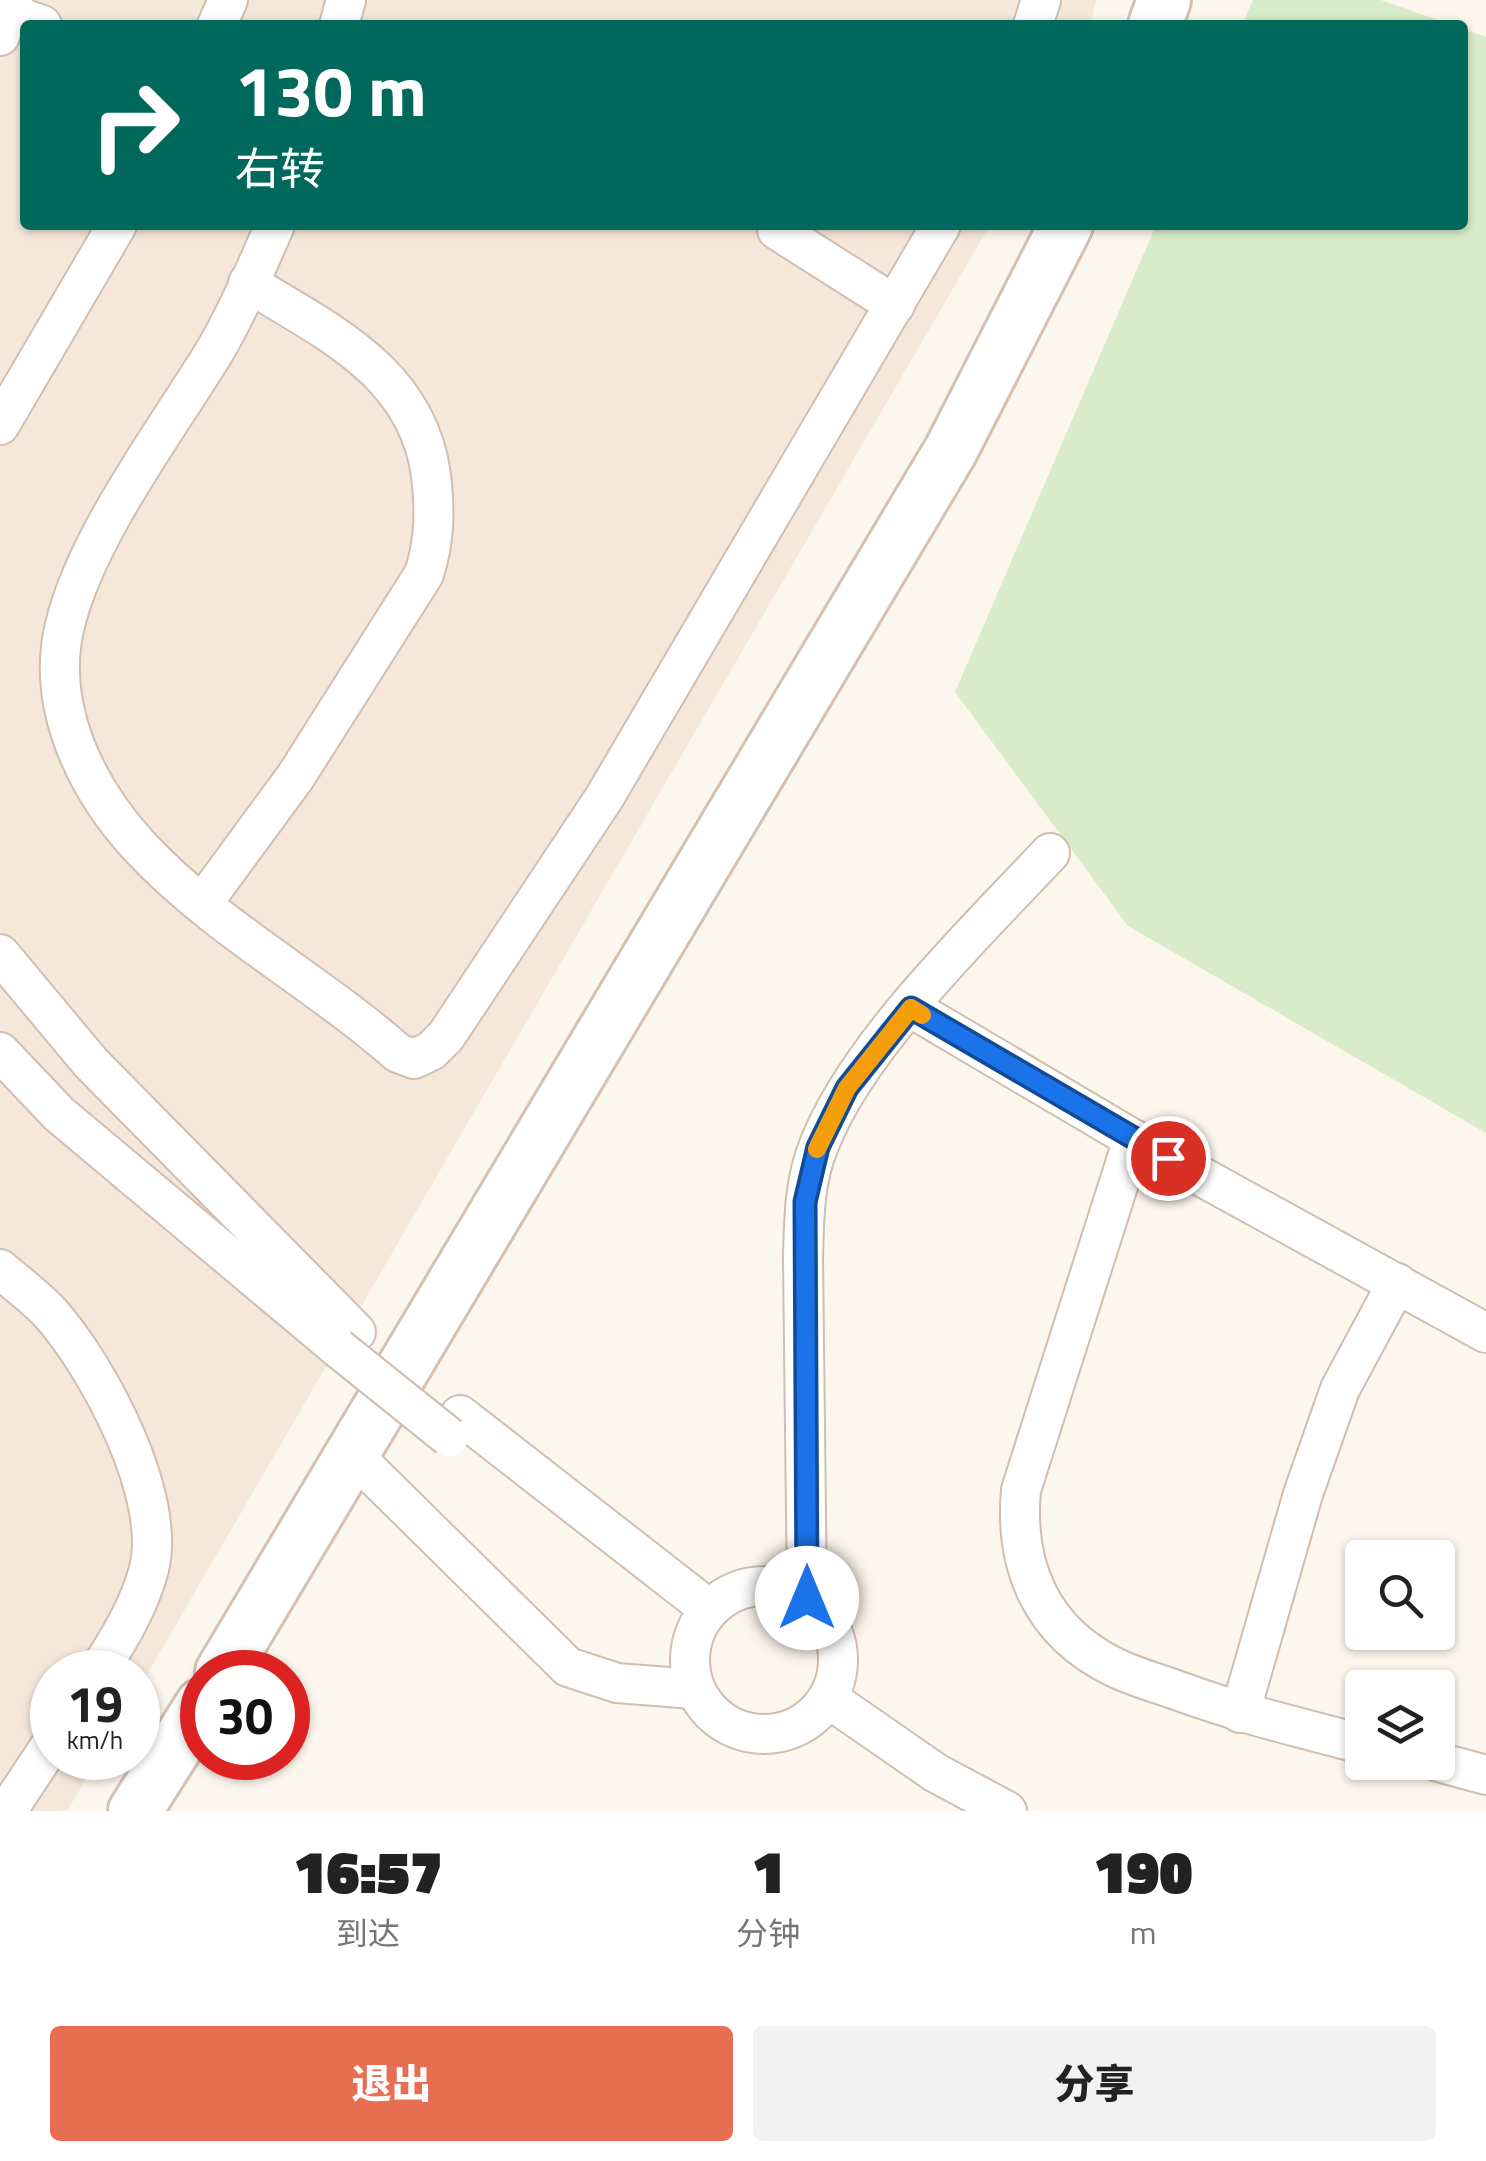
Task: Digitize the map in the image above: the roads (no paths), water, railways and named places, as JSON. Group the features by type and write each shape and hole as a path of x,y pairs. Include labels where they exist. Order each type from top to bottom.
{"main road":[{"path":"235,1650 951,450 1063,230"},
{"path":"136,1811 180,1740"}],"street":[{"path":"0,425 114,230"},
{"path":"274,230 215,350 147,456 96,549 64,627 62,682 69,734 92,784 138,845 202,904 398,1054 414,1058 431,1051 479,990 604,798 938,230"},
{"path":"777,230 896,305"},
{"path":"202,904 296,776 424,574 434,544 434,496 426,442 410,408 380,370 326,330 248,283"},
{"path":"807,1598 805,1202 818,1147 847,1088 911,1008 1050,853"},
{"path":"0,954 92,1063 347,1340"},
{"path":"911,1008 1133,1139 1486,1333"},
{"path":"0,1052 58,1114 703,1618"},
{"path":"1133,1139 1020,1490 1018,1529 1028,1575 1051,1616 1078,1646 1114,1667 1240,1713 1345,1740"},
{"path":"0,1268 50,1313 84,1357 132,1449 148,1507 150,1564 134,1613 111,1650"},
{"path":"1240,1713 1279,1570 1340,1390 1397,1283"},
{"path":"352,1454 568,1667 617,1682 694,1689"},
{"path":"753,1586 781,1587 807,1598 827,1618 838,1644 838,1672 828,1699 810,1720 785,1732 758,1735 731,1728 709,1712 694,1689 688,1662 703,1618 727,1595 753,1586"},
{"path":"828,1699 936,1774 1007,1811"},
{"path":"1455,1767 1486,1775"},
{"path":"7,1811 30,1777"}]}
